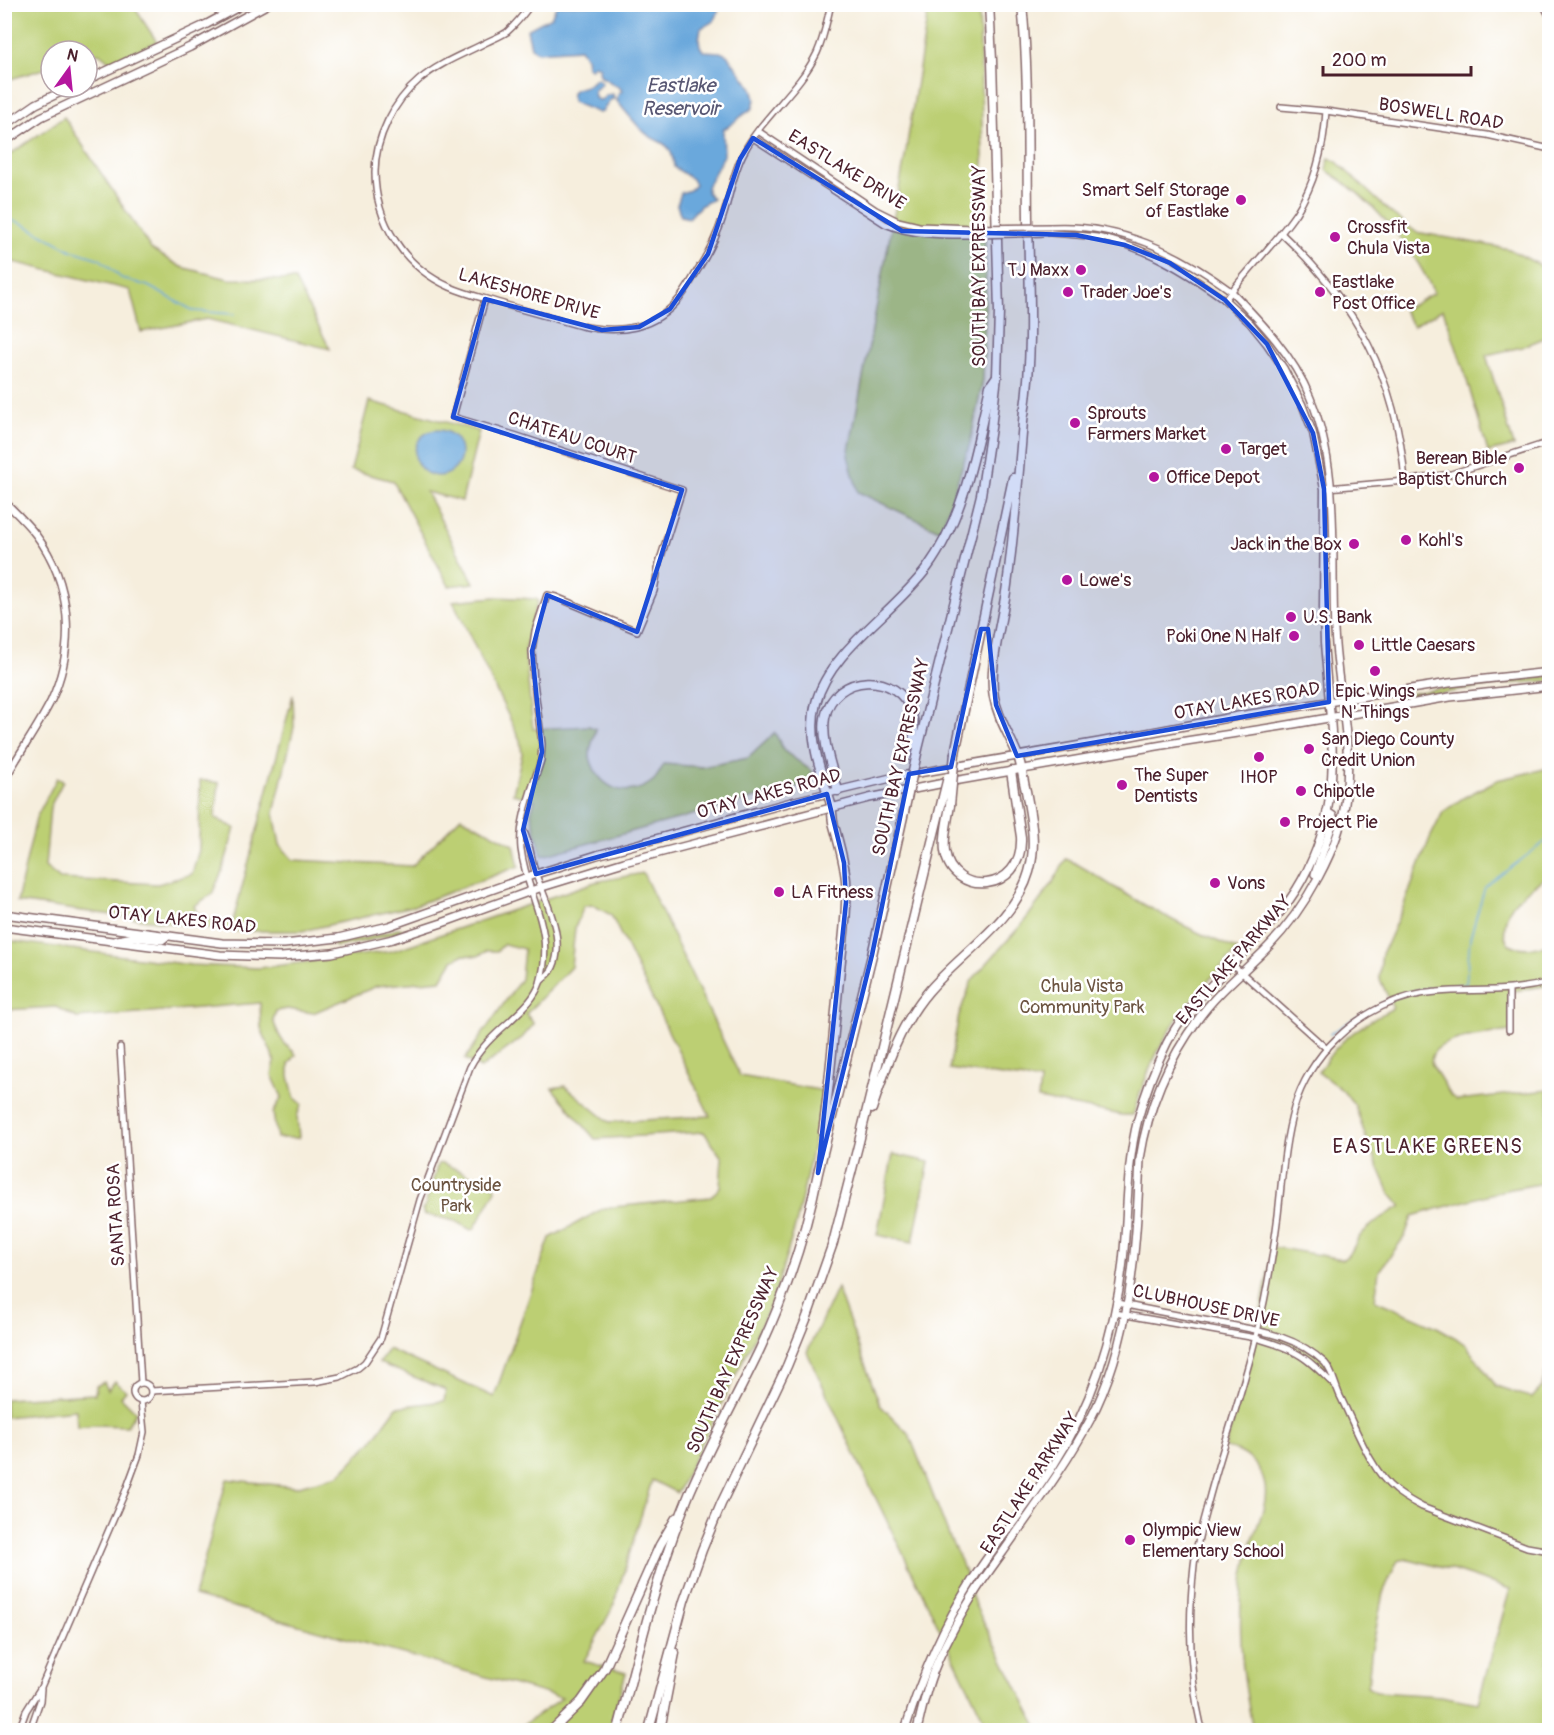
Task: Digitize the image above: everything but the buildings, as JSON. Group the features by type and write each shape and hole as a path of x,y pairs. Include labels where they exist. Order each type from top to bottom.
{"highway":[{"name":"SOUTH BAY EXPRESSWAY","path":"618,1731 658,1581 691,1492 776,1311 806,1228 869,966 904,813 915,753 981,495 997,376 999,312 989,4"},
{"path":"858,1146 890,1057 909,1018 935,984 1007,913 1020,895 1032,861 1033,838 1021,769 998,712 993,692 1007,586 1029,363 1026,59 1022,4"},
{"path":"818,1173 846,902 844,863 832,808 814,745 812,731 814,710 821,687 835,664 912,586 939,550 960,504 974,460 990,386 997,376"},
{"path":"649,1731 696,1565 714,1519 787,1365 833,1243 946,803 1009,496 1024,410"},
{"path":"838,791 830,762 825,719 832,702 849,686 863,682 878,682 891,687 903,696 913,718 915,753"},
{"path":"946,803 944,848 951,866 960,876 973,882 987,883 1000,879 1014,867 1021,847 1011,771"},
{"path":"552,1731 581,1702 605,1668 660,1545 691,1492"},
{"path":"660,1731 671,1670 696,1565"}],"main road":[{"path":"99,74 207,24 244,4"},
{"path":"4,142 41,117 190,47 268,4"},
{"path":"4,126 46,99"},
{"name":"EASTLAKE PARKWAY","path":"916,1731 934,1670 950,1636 972,1596 1060,1472 1091,1418 1116,1353 1133,1269 1142,1143 1155,1096 1166,1071 1199,1018 1217,996 1270,945 1305,901 1331,849 1341,819 1346,796 1347,756 1337,660 1332,488 1326,446 1310,397 1287,355 1232,291"},
{"name":"EASTLAKE PARKWAY","path":"905,1731 937,1643 973,1579 1054,1464 1075,1425 1097,1375 1117,1303 1123,1263 1130,1172 1138,1121 1151,1078 1168,1041 1197,1000 1268,927 1302,881 1314,856 1327,812 1333,779 1334,749 1324,643 1324,489 1313,433 1302,404 1284,369 1250,323 1225,300"},
{"path":"4,501 38,537 55,568 64,595 67,638 63,671 52,698 35,731 4,781"},
{"name":"OTAY LAKES ROAD","path":"4,914 222,943 284,944 338,938 389,926 532,875 607,852 895,777 1229,718 1449,683 1550,672"},
{"name":"OTAY LAKES ROAD","path":"4,927 244,957 332,953 393,939 542,887 662,851 869,798 1021,769 1450,697 1550,686"},
{"path":"1313,886 1333,822 1333,816 1327,812"},
{"path":"108,941 134,937 162,940 167,936"},
{"path":"1138,1121 1139,1138 1142,1143"},
{"path":"1006,1532 1013,1538"}],"street":[{"name":"LAKESHORE DRIVE","path":"531,4 506,33 450,60 419,80 403,96 385,127 377,156 376,182 380,206 388,230 399,246 411,261 432,278 456,290 485,299 602,330 639,327 670,309 682,295 708,254 723,219 740,159 758,131 799,82 818,52 831,4"},
{"path":"1543,4 1550,17"},
{"name":"BOSWELL ROAD","path":"1281,107 1326,111 1500,138 1550,149"},
{"path":"1225,300 1296,213 1315,172 1324,140 1326,111"},
{"name":"EASTLAKE DRIVE","path":"758,131 891,218 919,226 973,231"},
{"name":"EASTLAKE DRIVE","path":"753,138 885,224 902,231 922,234 1089,228 1117,233 1180,257 1232,291"},
{"name":"EASTLAKE DRIVE","path":"1050,230 1098,237 1151,254 1182,271 1225,300"},
{"path":"1281,233 1307,257 1340,296 1369,346 1384,379 1395,416 1403,455 1405,481"},
{"name":"CHATEAU COURT","path":"485,299 453,417 682,490 659,563 654,591 637,631 547,595 535,631 532,651 542,752 525,810 523,830 528,838 532,875"},
{"path":"1324,489 1451,474 1550,442"},
{"path":"151,1391 315,1382 349,1374 365,1362 381,1338 420,1200 470,1067 476,1056 495,1034 531,1000 540,982 551,970 557,954 553,919 542,887 532,875"},
{"path":"532,875 532,891 544,933 545,946 540,982"},
{"path":"1232,964 1327,1049"},
{"path":"1202,1731 1192,1668 1190,1612 1194,1564 1212,1485 1258,1330 1274,1247 1287,1134 1302,1088 1316,1063 1340,1035 1377,1009 1401,999 1434,992 1509,990 1550,982"},
{"path":"1509,990 1509,1030"},
{"name":"SANTA ROSA","path":"120,1047 141,1383"},
{"name":"CLUBHOUSE DRIVE","path":"1117,1303 1258,1330 1292,1340 1306,1348 1330,1369 1370,1457 1380,1474 1393,1489 1422,1507 1527,1546 1550,1551"},
{"name":"CLUBHOUSE DRIVE","path":"1115,1313 1256,1338 1295,1352 1310,1362 1337,1388"},
{"path":"141,1401 136,1399 132,1392 134,1387 141,1383 148,1386 151,1391"},
{"path":"141,1401 149,1397 151,1391"},
{"path":"19,1731 26,1711 41,1687 139,1455 144,1432 141,1401"},
{"path":"30,1731 40,1701 41,1687"}],"highlighted area":[{"path":"753,138 902,231 1076,235 1125,245 1170,263 1225,300 1267,344 1313,433 1324,489 1329,702 1017,756 996,705 988,629 981,629 951,767 909,774 872,955 818,1173 846,902 844,863 827,794 536,874 523,830 542,752 532,651 547,595 637,632 682,490 453,417 485,299 602,330 639,327 670,309 708,254 740,159"}],"green space":[{"path":"5,4 133,5 157,42 110,62 99,53 99,39 39,39 39,71 7,80 5,83"},
{"path":"929,5 979,5 986,276 983,380 970,443 941,531 858,492 848,456 905,157"},
{"path":"64,117 151,249 181,267 229,279 295,280 330,349 207,319 141,332 130,290 5,260 5,158"},
{"path":"1329,158 1337,162 1389,211 1416,232 1509,249 1549,270 1549,336 1522,347 1486,355 1514,446 1488,452 1443,309 1413,326 1403,310 1434,293 1425,275 1402,241 1374,208 1326,170"},
{"path":"369,401 479,431 462,501 426,492 474,583 449,586 393,481 351,470"},
{"path":"495,597 536,599 538,601 528,632 525,653 533,729 589,726 596,729 590,757 599,777 606,784 624,791 634,790 654,780 664,764 702,767 748,758 775,733 784,751 813,772 806,784 542,856 531,813 535,800 513,794 522,754 520,740 453,601"},
{"path":"1549,676 1549,681 1502,684 1393,701 1409,694 1455,686"},
{"path":"293,695 294,727 274,813 280,845 293,860 412,866 461,817 514,845 519,866 413,906 302,931 230,931 17,902 36,818 57,778 63,781 50,807 45,867 60,879 158,884 192,874 199,850 200,780 219,783 215,818 235,828 223,869 212,894 194,906 197,913 213,921 233,921"},
{"path":"1549,768 1549,875 1515,901 1507,916 1504,932 1508,943 1517,947 1534,948 1549,945 1549,985 1508,992 1511,1031 1476,1035 1449,1042 1438,1048 1432,1055 1432,1065 1451,1096 1457,1100 1549,1090 1549,1182 1501,1191 1412,1216 1405,1236 1379,1271 1375,1300 1453,1336 1467,1346 1496,1386 1532,1398 1541,1388 1549,1363 1549,1730 1253,1730 1244,1673 1241,1633 1242,1594 1250,1548 1266,1493 1263,1478 1252,1460 1240,1452 1225,1448 1253,1351 1273,1247 1343,1259 1365,1231 1401,1206 1390,1193 1367,1141 1355,1105 1342,1090 1318,1072 1344,1040 1393,1008 1379,977 1382,954 1430,838 1443,812 1463,798 1497,780","holes":["1409,1559 1510,1589 1478,1703 1441,1696 1376,1692 1369,1688 1371,1654 1383,1593 1397,1562"]},
{"name":"Chula Vista Community Park","path":"1066,859 1159,913 1238,950 1200,990 1174,1023 1143,1084 1133,1115 1122,1115 1038,1099 1040,1081 949,1069 959,1015 972,980 1023,923 1052,884"},
{"path":"643,873 740,1076 825,1091 797,1220 773,1300 677,1493 652,1480 613,1607 584,1661 626,1673 609,1730 516,1730 562,1698 194,1596 227,1479 295,1487 339,1475 372,1441 397,1407 444,1401 446,1390 379,1363 388,1349 494,1397 550,1238 604,1208 711,1197 720,1187 722,1158 704,1132 595,1139 552,1088 565,1086 609,1122 710,1116 611,915 593,905 584,906 575,928 571,967 526,1014 534,1024 522,1038 481,1068 465,1059 521,979 524,949 504,944 497,951 487,951 478,956 463,955 453,960 441,980 377,986 313,1013 287,1009 276,1011 273,1020 278,1033 296,1055 289,1064 289,1076 294,1097 302,1104 297,1116 299,1138 277,1138 273,1113 282,1097 272,1075 275,1061 261,1028 260,1003 77,1018 56,1007 5,1010 4,940 191,965 259,968 392,951 595,882"},
{"path":"400,928 404,931 371,940 337,947 332,944 369,937"},
{"path":"893,1154 929,1162 913,1242 877,1235"},
{"name":"Countryside Park","path":"442,1163 495,1186 496,1190 474,1229 471,1230 455,1221 424,1214 422,1210 438,1164"},
{"path":"837,1288 880,1405 909,1434 961,1561 975,1605 1041,1730 989,1730 807,1352"},
{"path":"115,1381 126,1391 121,1397 136,1412 127,1426 77,1427 76,1410 5,1417 5,1399 95,1394 96,1386 104,1382 108,1390"}],"water":[{"name":"Eastlake Reservoir","path":"557,5 719,5 718,14 714,20 701,28 700,46 703,51 720,52 727,55 752,88 755,99 753,108 723,130 724,155 707,187 707,192 713,199 700,206 689,218 681,216 677,205 681,193 690,190 695,185 692,179 674,167 667,146 648,135 632,120 617,101 618,94 622,91 619,87 601,77 600,67 593,65 591,69 587,67 586,57 580,49 537,52 531,47 527,30 551,17"},
{"path":"597,78 602,83 594,91 595,98 599,100 606,95 613,94 614,99 610,100 599,113 572,102 571,98 575,90 587,86"},
{"path":"438,430 447,431 455,436 460,444 460,462 455,470 447,475 438,476 429,475 421,470 416,462 415,453 416,444 421,436 429,431"}],"waterway":[{"path":"4,218 21,223 71,250 100,259 121,278 148,286 194,311 235,314"},
{"path":"1380,1005 1411,992 1466,984 1470,938 1485,887 1550,838"},
{"path":"1330,1034 1363,1014"}],"place":[{"name":"Smart Self Storage of Eastlake","path":"1241,200"},
{"name":"Crossfit Chula Vista","path":"1335,237"},
{"name":"TJ Maxx","path":"1081,270"},
{"name":"Trader Joe's","path":"1068,292"},
{"name":"Eastlake Post Office","path":"1320,292"},
{"name":"Sprouts Farmers Market","path":"1075,423"},
{"name":"Target","path":"1226,449"},
{"name":"Berean Bible Baptist Church","path":"1519,468"},
{"name":"Office Depot","path":"1154,477"},
{"name":"Kohl's","path":"1406,540"},
{"name":"Jack in the Box","path":"1354,544"},
{"name":"Lowe's","path":"1067,580"},
{"name":"U.S. Bank","path":"1291,617"},
{"name":"Poki One N Half","path":"1294,636"},
{"name":"Little Caesars","path":"1359,645"},
{"name":"Epic Wings N' Things","path":"1375,671"},
{"name":"San Diego County Credit Union","path":"1309,749"},
{"name":"IHOP","path":"1259,757"},
{"name":"The Super Dentists","path":"1122,785"},
{"name":"Chipotle","path":"1301,791"},
{"name":"Project Pie","path":"1285,822"},
{"name":"Vons","path":"1215,883"},
{"name":"LA Fitness","path":"779,892"},
{"name":"Olympic View Elementary School","path":"1130,1540"}],"district":[{"name":"EASTLAKE GREENS","path":"1428,1146"}]}
